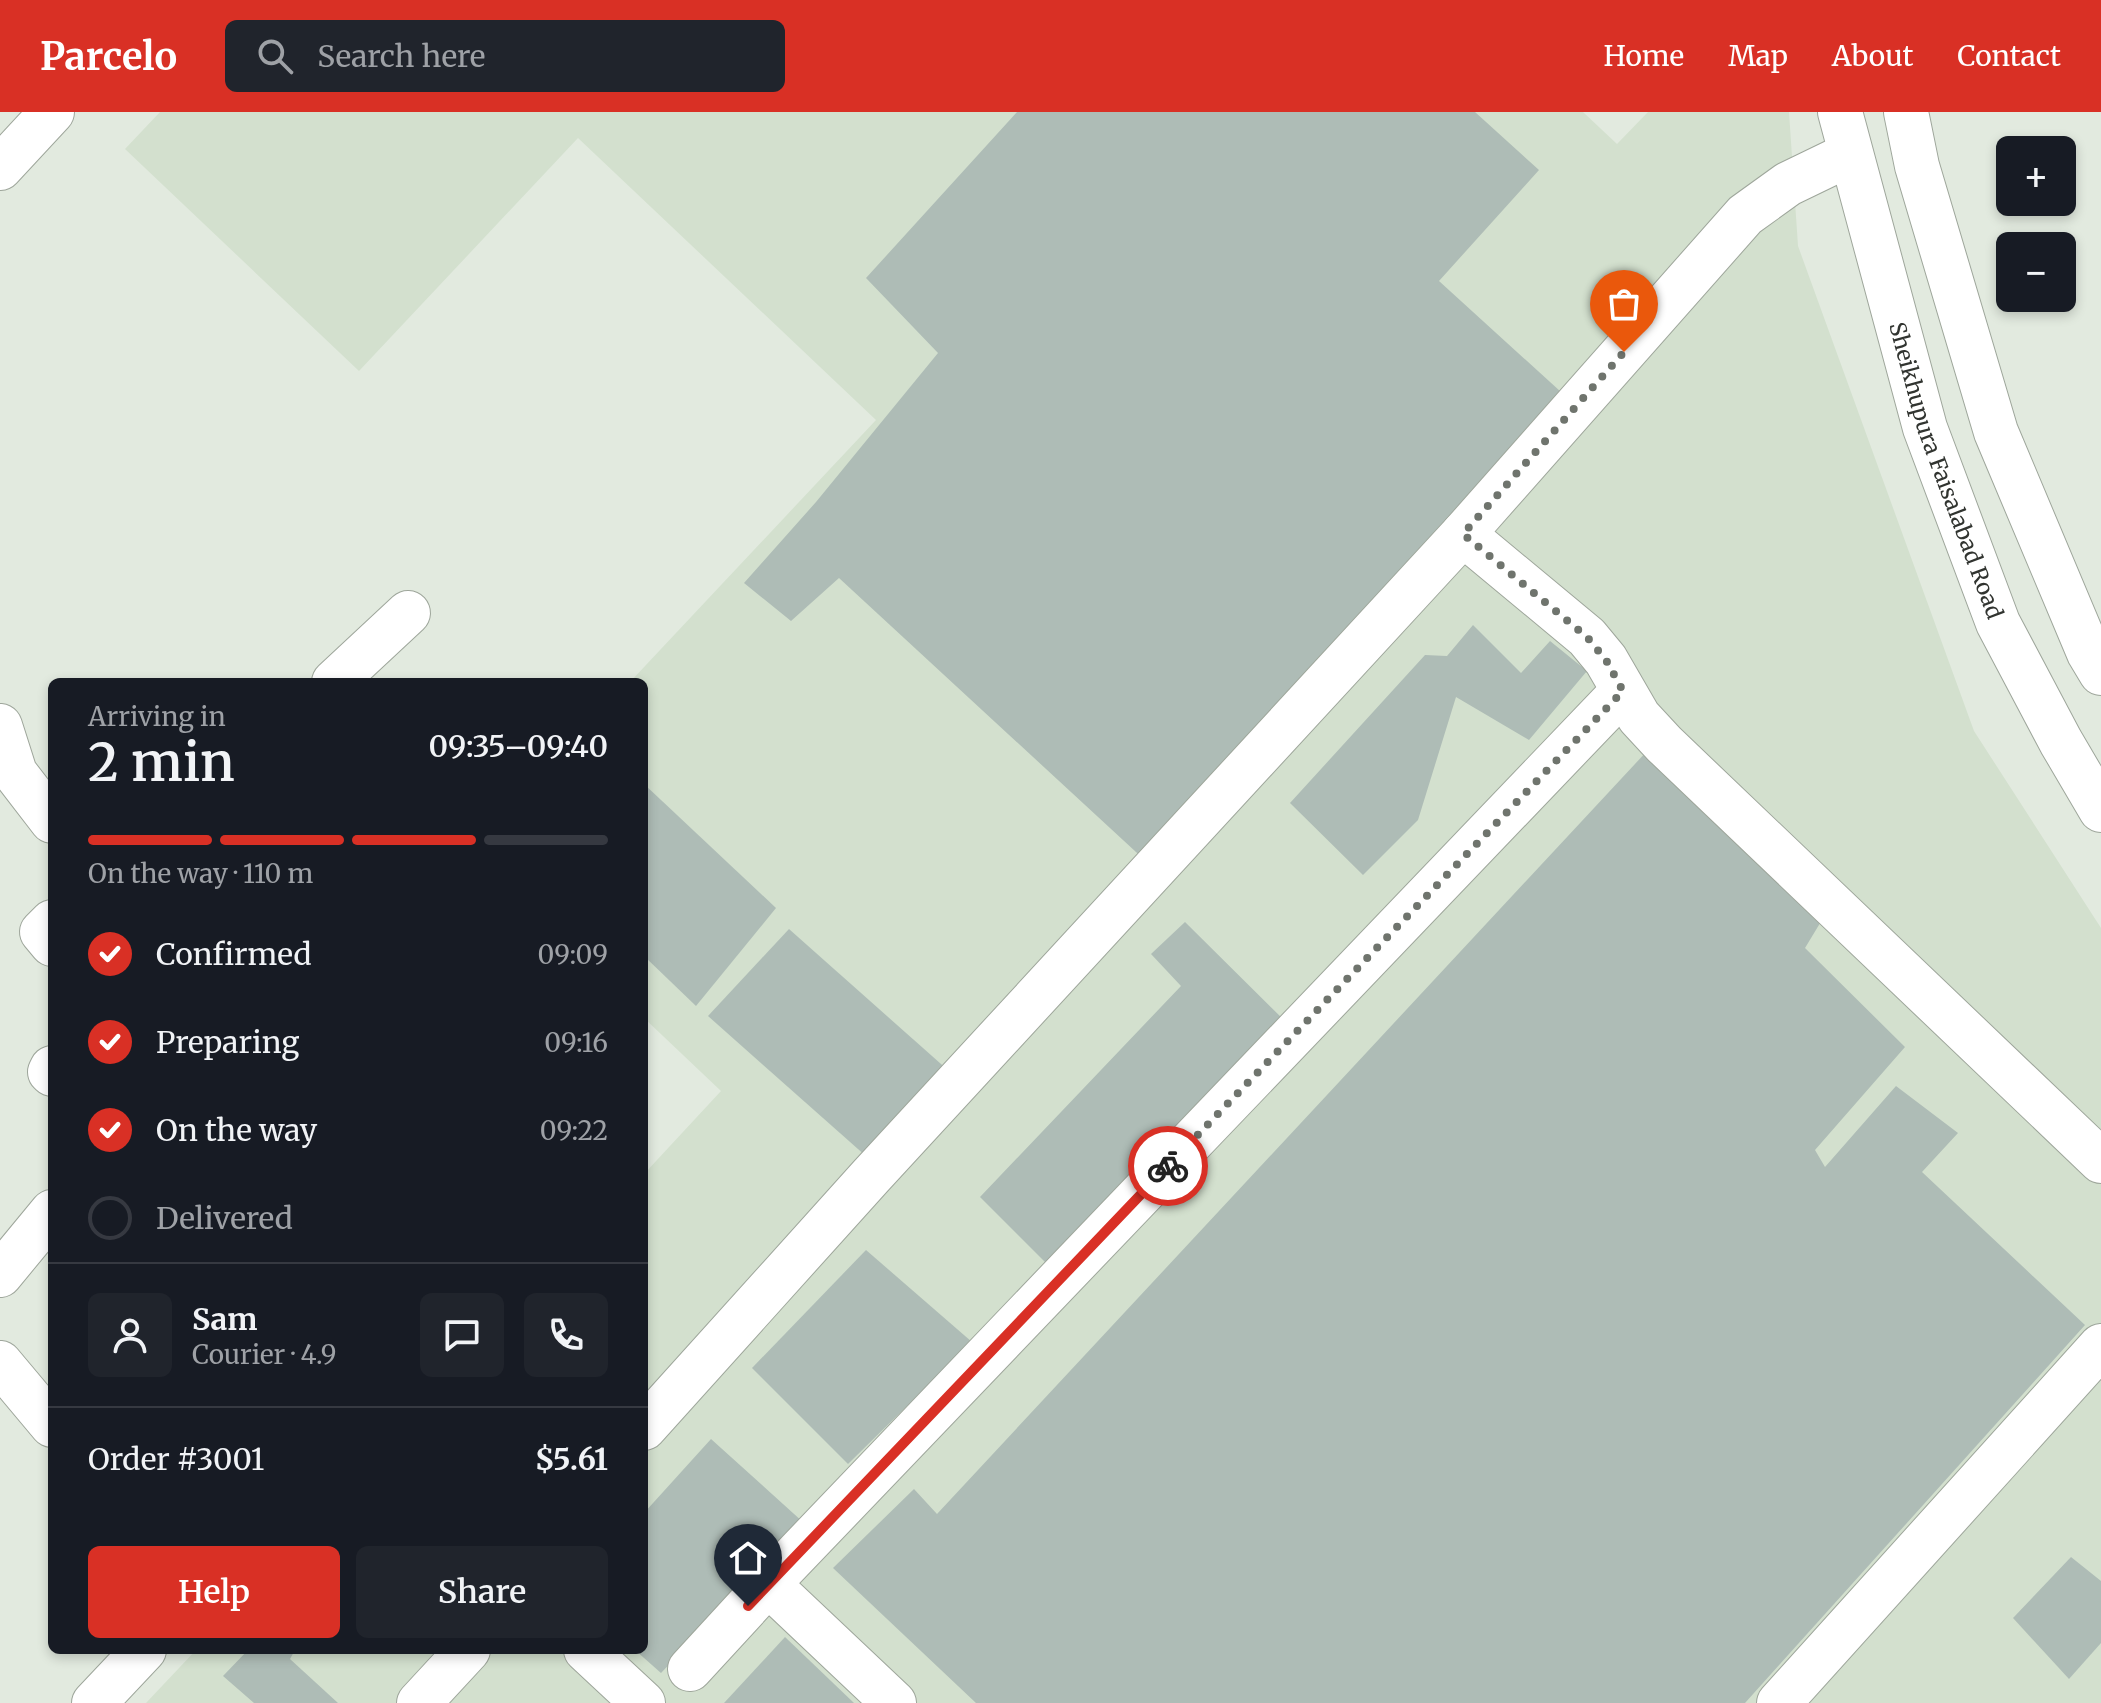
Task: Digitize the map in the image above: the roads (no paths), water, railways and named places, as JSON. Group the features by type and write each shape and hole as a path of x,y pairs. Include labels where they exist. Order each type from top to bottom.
{"main road":[{"path":"0,168 52,112"},
{"name":"Sheikhupura Faisalabad Road","path":"1840,112 1925,428 1998,623 2101,810"},
{"path":"1906,112 1917,166 1996,432 2089,653 2101,673"},
{"path":"648,1424 882,1164 1463,534 1745,215 1788,184 1850,154"},
{"path":"1463,534 1587,637 1606,660 1639,717 1664,744 2101,1161"},
{"path":"338,678 408,613"},
{"path":"690,1669 1623,691"},
{"path":"0,726 15,773 48,816"},
{"path":"5,1257 48,1216"},
{"path":"1779,1703 2101,1346"},
{"path":"0,1363 48,1420"},
{"path":"768,1584 894,1703"},
{"path":"94,1703 140,1654"},
{"path":"419,1703 464,1654"},
{"path":"590,1654 643,1703"}]}
